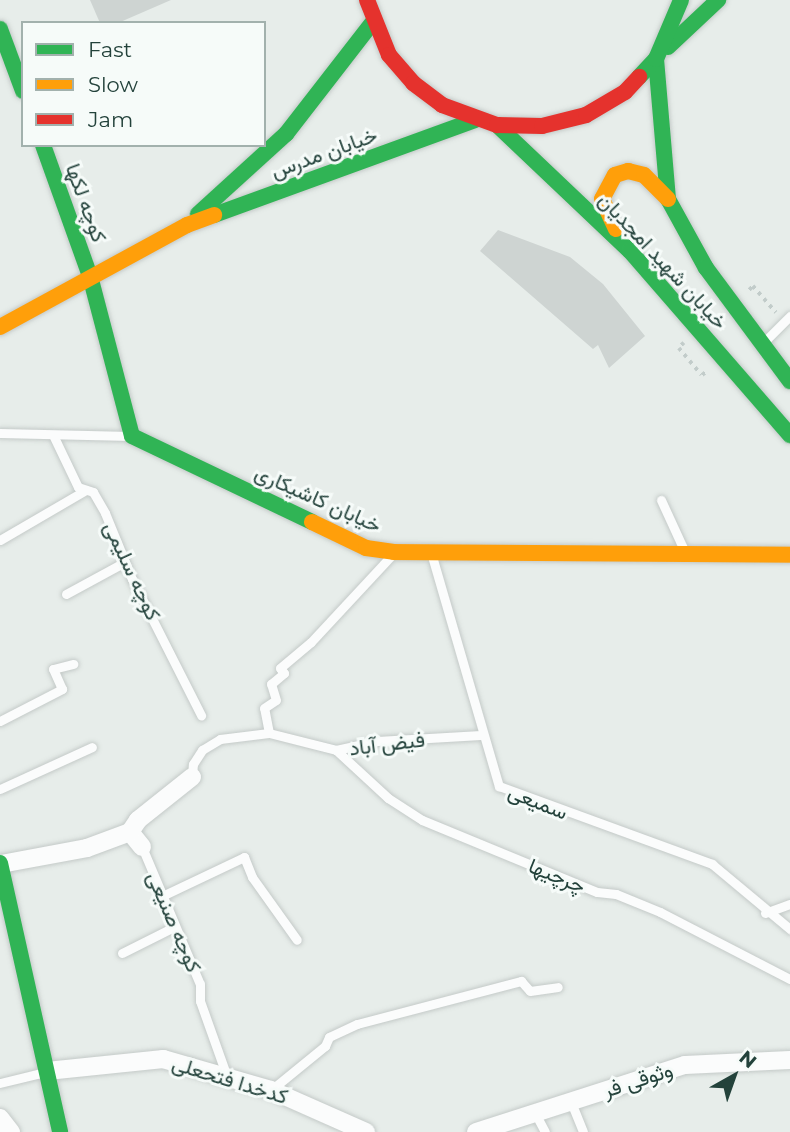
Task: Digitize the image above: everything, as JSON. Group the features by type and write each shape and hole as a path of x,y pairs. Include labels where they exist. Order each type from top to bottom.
{"main road":[{"path":"367,0 372,23 389,55 413,83 442,105 475,120 497,125 542,126 586,115 625,92 718,0"},
{"path":"656,59 681,0"},
{"name":"خیابان مدرس","path":"187,225 286,134 372,23"},
{"path":"0,29 21,86"},
{"name":"خیابان شهید امجدیان","path":"656,59 668,199 705,268 761,346 790,381"},
{"name":"خیابان مدرس","path":"0,327 187,225 475,120"},
{"name":"خیابان شهید امجدیان","path":"497,125 630,251 790,435"},
{"name":"کوچه لکها","path":"44,147 90,276"},
{"path":"630,251 604,209 607,183 620,173 635,171 651,180 668,199"},
{"path":"90,276 132,436"},
{"name":"خیابان کاشیکاری","path":"132,436 366,548 394,552 685,552 790,555"},
{"path":"0,864 60,1132"}],"street":[{"path":"0,864 87,849 131,832 138,820 192,777"},
{"path":"131,832 142,847"},
{"name":"کدخدا فتحعلی","path":"47,1071 163,1059 271,1090 366,1132"},
{"name":"وثوقی فر","path":"570,1102 685,1065 790,1059"},
{"path":"476,1132 570,1102"},
{"path":"0,1118 11,1132"}],"lane":[{"path":"761,346 790,317"},
{"path":"0,433 54,437 132,436"},
{"name":"کوچه سلیمی","path":"54,437 78,486 86,490 105,513 125,562 201,715"},
{"path":"0,540 86,490"},
{"path":"661,500 685,552"},
{"name":"سمیعی","path":"431,551 481,735 499,786 712,864 765,913 790,929"},
{"path":"269,733 264,708 276,700 271,684 284,673 280,668 311,642 394,552"},
{"path":"66,594 125,562"},
{"path":"0,721 62,689 53,669 73,664"},
{"name":"فیض آباد","path":"192,777 193,764 202,750 220,739 269,733 336,750 377,741 481,735"},
{"path":"0,789 92,747"},
{"name":"چرچیها","path":"336,750 388,798 422,820 597,892 616,894 672,917 790,979"},
{"name":"کوچه صنیعی","path":"142,847 201,984 200,1001 228,1078"},
{"path":"162,896 244,857 251,877 297,940"},
{"path":"765,913 790,904"},
{"path":"122,953 174,926"},
{"path":"271,1090 325,1046 329,1037 357,1024 521,981 530,991 558,987"},
{"path":"0,1083 47,1071"},
{"path":"570,1102 583,1132"},
{"path":"535,1113 545,1132"}],"path":[{"path":"753,286 776,312"},
{"path":"679,348 702,375"}],"building":[{"path":"90,0 171,0 123,21 99,21"},
{"path":"498,230 570,257 603,284 645,336 609,368 598,345 593,349 480,251"}],"traffic: fast":[{"path":"639,77 656,59 681,0"},
{"path":"668,47 718,0"},
{"path":"198,214 286,134 372,23"},
{"path":"0,29 21,86"},
{"path":"656,59 668,199 706,268 790,381"},
{"path":"214,215 475,120"},
{"path":"497,125 630,251 790,435"},
{"path":"44,147 90,276 132,436 312,522"},
{"path":"0,863 60,1132"}],"traffic: slow":[{"path":"616,229 602,199 615,175 628,171 644,175 668,199"},
{"path":"0,327 187,225 214,215"},
{"path":"312,522 366,548 394,552 790,555"}],"traffic: jam":[{"path":"367,0 389,55 413,83 442,105 497,125 542,126 586,115 625,92 639,77"}]}
